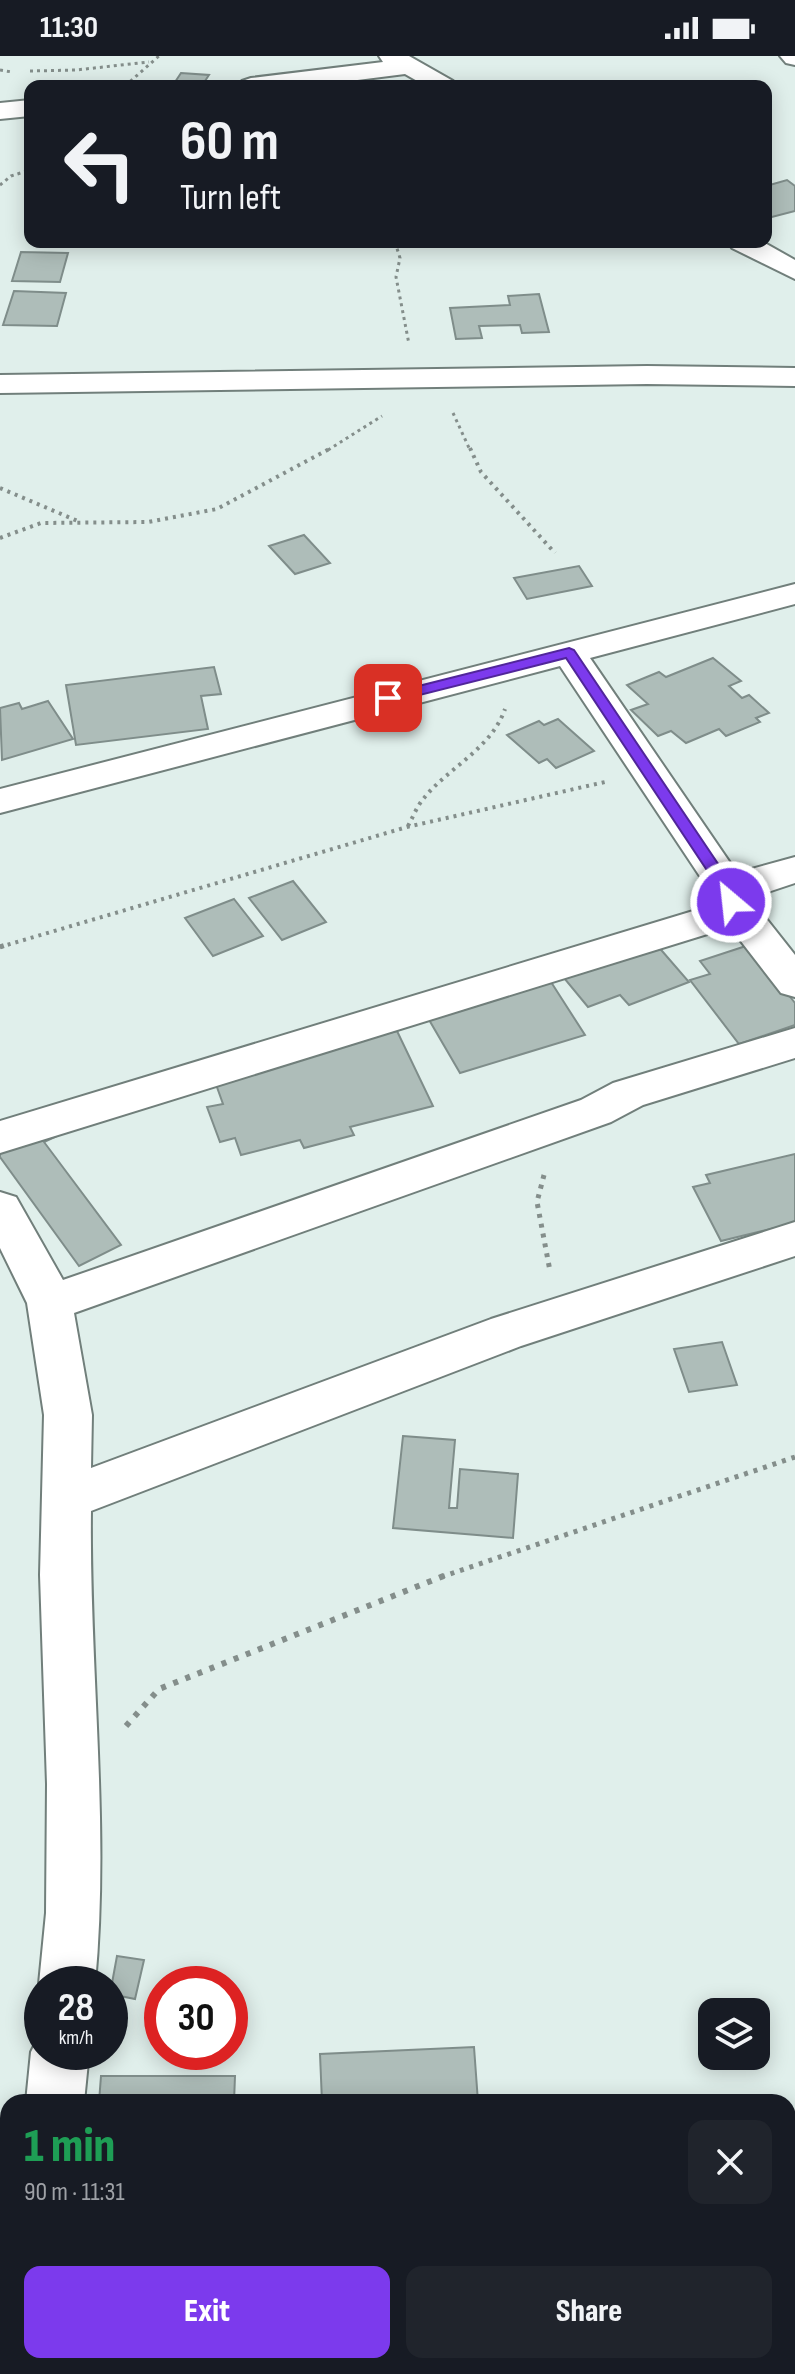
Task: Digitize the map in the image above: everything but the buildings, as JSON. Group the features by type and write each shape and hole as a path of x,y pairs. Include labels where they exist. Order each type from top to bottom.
{"street":[{"path":"287,80 400,61 433,80"},
{"path":"0,111 24,109"},
{"path":"753,248 795,271"},
{"path":"0,384 429,377 795,377"},
{"path":"0,801 795,594"},
{"path":"569,653 734,902 795,983"},
{"path":"0,1137 734,902 743,885 795,870"},
{"path":"50,1303 596,1111 628,1094 795,1043"},
{"path":"0,1209 36,1271 50,1303 68,1415 69,1498 65,1575 74,1784 74,1913 69,1966"},
{"path":"69,1498 531,1324 795,1239"},
{"path":"56,2094 58,2070"}],"path":[{"path":"131,80 159,56"},
{"path":"0,70 76,70 149,62"},
{"path":"0,185 11,176 24,172"},
{"path":"397,248 400,258 396,277 429,377 453,413 481,472 555,553"},
{"path":"0,538 41,523 148,522 217,509 346,440 388,412 429,377"},
{"path":"0,488 83,523"},
{"path":"407,827 422,800 484,741 504,716 508,667"},
{"path":"0,947 407,827 647,772"},
{"path":"531,1324 550,1272 537,1202 547,1161 596,1111"},
{"path":"74,1784 159,1689 485,1560 795,1457"}],"route":[{"path":"388,698 569,653 730,892 731,902"}]}
